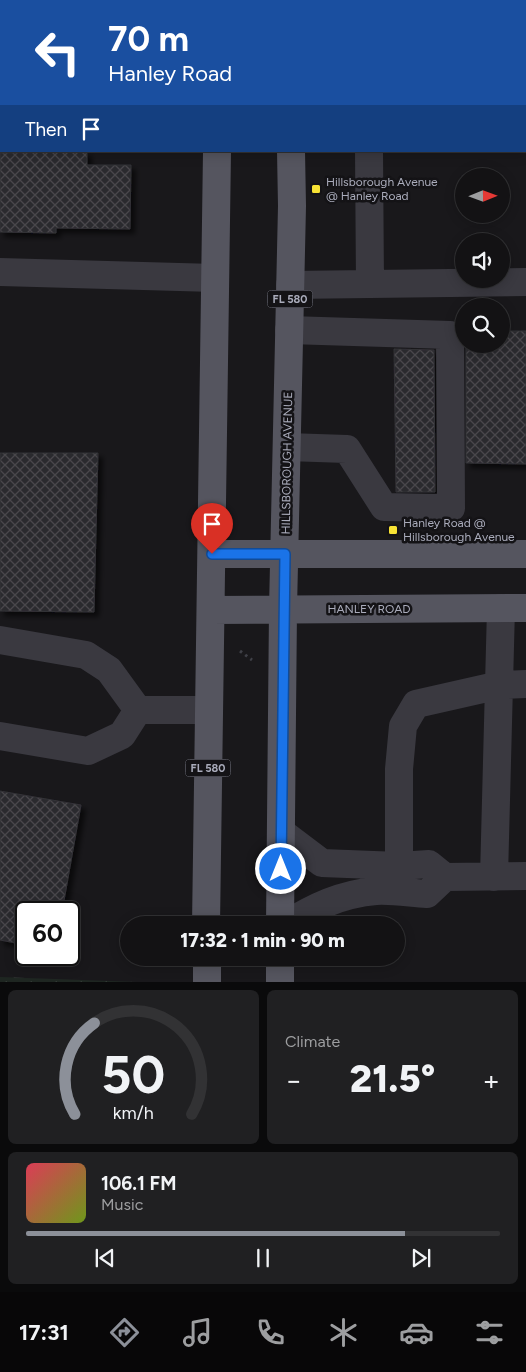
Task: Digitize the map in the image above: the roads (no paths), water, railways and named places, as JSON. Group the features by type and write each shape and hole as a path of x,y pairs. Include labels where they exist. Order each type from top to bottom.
{"main road":[{"name":"FL 580","path":"206,916 217,152"},
{"name":"HILLSBOROUGH AVENUE","path":"280,916 291,152"},
{"path":"212,554 526,554"},
{"name":"HANLEY ROAD","path":"211,610 514,608"},
{"path":"207,966 207,982"},
{"path":"280,966 280,982"}],"lane":[{"path":"370,152 370,284"},
{"path":"0,272 215,278"},
{"path":"290,285 526,282"},
{"path":"287,447 347,449 384,507 451,508 450,335 289,330"},
{"path":"494,876 513,684 514,608"},
{"path":"0,640 86,655 110,670 138,710"},
{"path":"400,866 399,769 403,726 416,704 513,684"},
{"path":"138,710 209,710"},
{"path":"0,736 88,751 122,735 138,710"},
{"path":"281,832 322,863 400,866 430,864 445,877 526,876"},
{"path":"300,916 316,906 342,897 376,892 427,894 445,877"}],"place":[{"name":"Hillsborough Avenue @ Hanley Road","path":"316,189"},
{"name":"Hanley Road @ Hillsborough Avenue","path":"393,530"}]}
